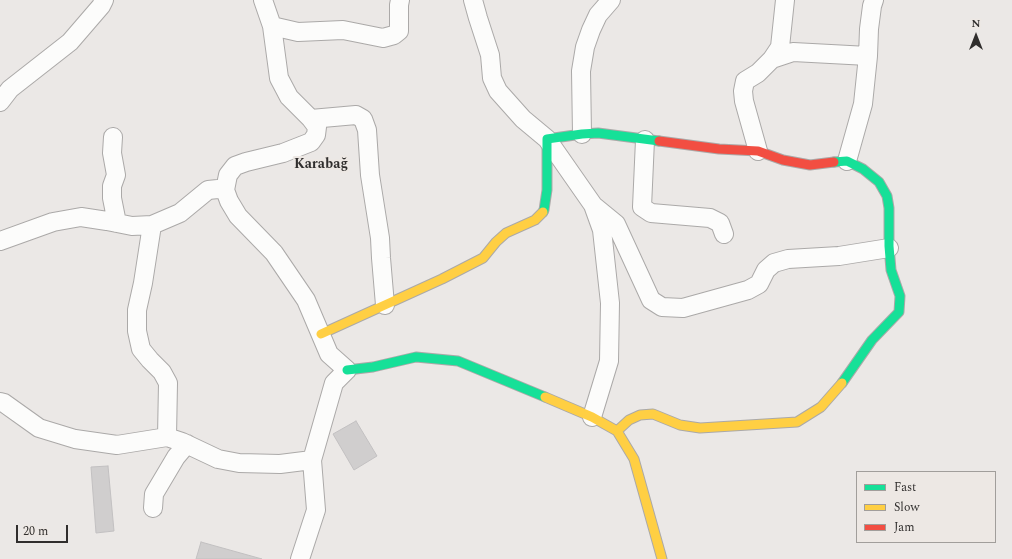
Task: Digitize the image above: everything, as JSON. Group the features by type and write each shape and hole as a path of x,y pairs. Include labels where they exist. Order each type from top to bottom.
{"street":[{"path":"0,102 10,89 70,42 101,6 104,0"},
{"path":"263,0 272,26 279,78 290,97 317,127 316,135 311,142 283,153 235,166 228,175 225,190 229,201 238,216 274,253 306,300 329,354 347,370"},
{"path":"272,26 298,32 343,30 383,38 394,35 399,31 400,0"},
{"path":"474,0 490,55 492,78 498,91 523,119 547,139 593,205 602,230 610,310 609,361 592,418"},
{"path":"582,134 581,71 585,47 598,15 611,0"},
{"path":"758,152 744,101 743,91 745,81 758,73 772,59 780,47 785,0"},
{"path":"847,161 863,104 869,29 874,0"},
{"path":"772,59 793,52 868,56"},
{"path":"311,119 356,115 363,119 367,130 370,175 380,238 385,305"},
{"path":"547,139 598,133 719,149 758,152 783,160 810,166 847,161 864,169 879,182 887,196 889,208 889,248 891,270 900,296 899,312 872,340 840,385 821,407 797,422 700,428 680,425 653,414 640,416 629,420 617,431"},
{"path":"113,137 112,154 116,175 112,186 112,198 117,223"},
{"path":"320,334 442,279 483,258 496,242 506,233 535,220 544,210 547,190 547,139"},
{"path":"645,140 642,207 651,213 710,218 720,223 724,234"},
{"path":"0,241 53,222 81,217 132,226 152,225 180,213 208,190 225,190"},
{"path":"593,205 616,224 651,300 662,307 683,308 748,290 759,284 766,270 774,263 788,259 839,256 889,248"},
{"path":"152,225 143,283 137,310 137,331 141,349 162,372 168,383 167,437"},
{"path":"300,559 316,510 312,460 334,383 347,370 373,367 416,357 458,361 592,418 617,431 634,459 662,559"},
{"path":"0,402 39,428 75,439 117,445 167,437 187,444 218,459 239,463 280,464 312,460"},
{"path":"153,508 154,494 176,457 187,444"}],"building":[{"path":"356,421 377,456 354,470 333,434"},
{"path":"108,466 114,531 96,533 91,467"},
{"path":"201,542 262,559 196,559"}],"traffic: fast":[{"path":"543,212 547,190 547,139 598,133 659,141"},
{"path":"834,162 847,161 863,169 879,182 887,196 889,208 889,246 891,270 900,296 899,312 872,340 842,383"},
{"path":"347,370 373,367 416,357 458,361 545,397"}],"traffic: slow":[{"path":"321,334 442,279 483,258 496,242 506,233 535,220 543,212"},
{"path":"617,431 629,420 640,415 653,414 680,425 700,428 797,422 821,407 842,383"},
{"path":"545,397 592,417 617,431 634,459 662,559"}],"traffic: jam":[{"path":"659,141 719,149 758,151 783,160 810,165 834,162"}],"district":[{"name":"Karabağ","path":"321,165"}]}
